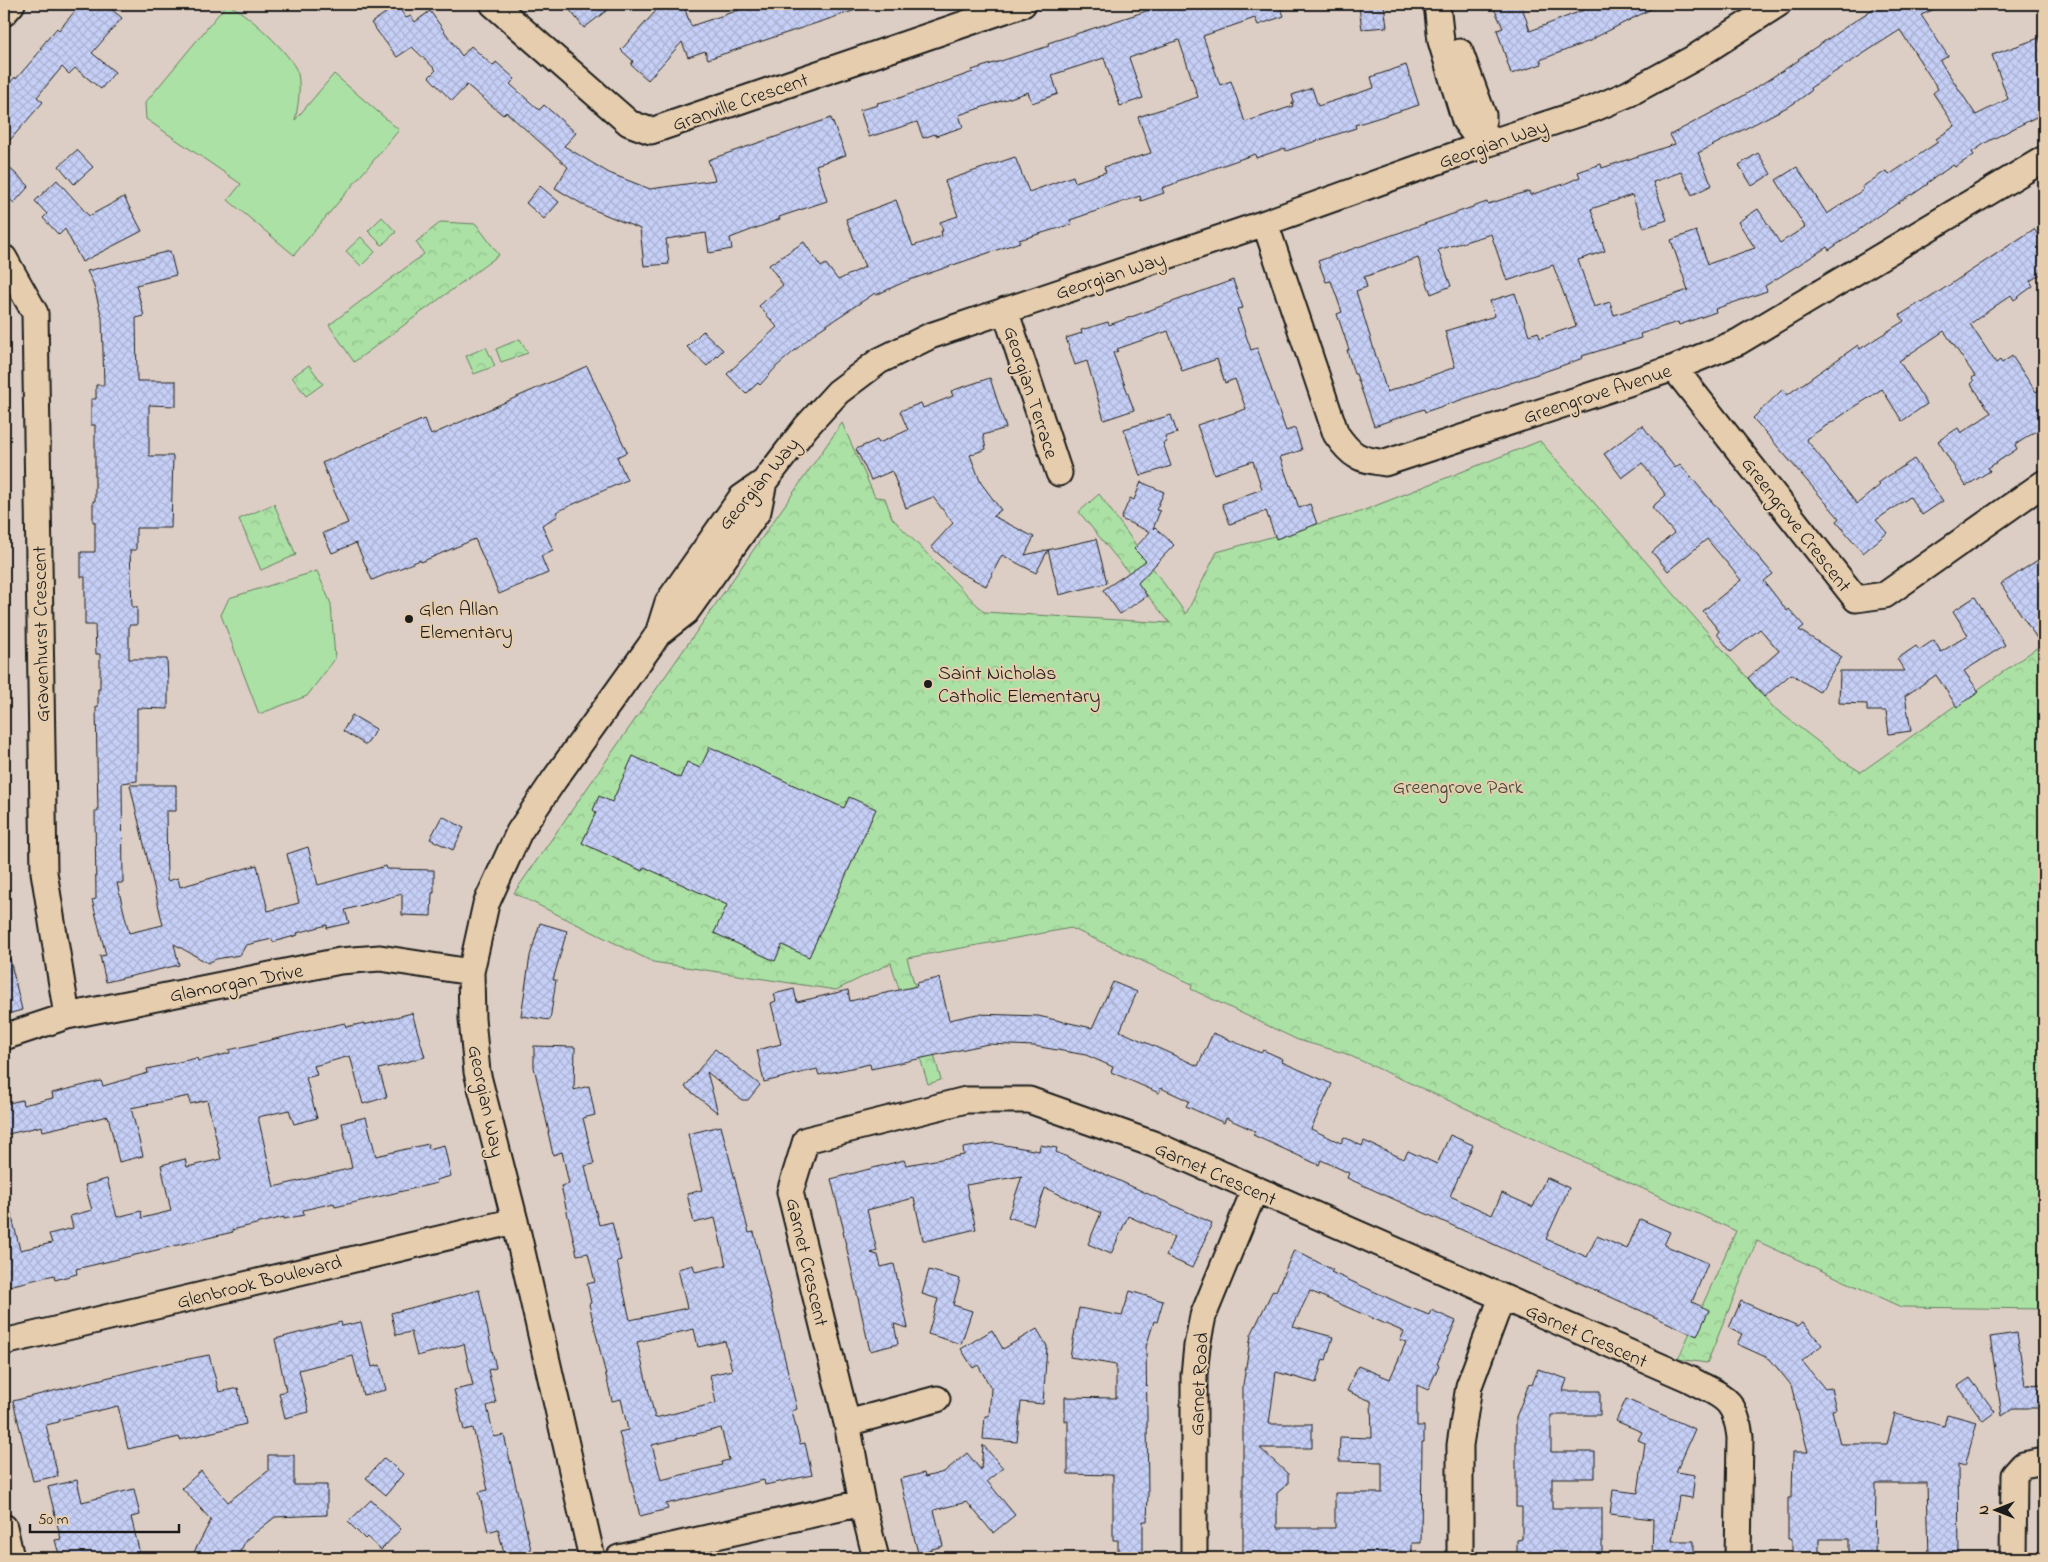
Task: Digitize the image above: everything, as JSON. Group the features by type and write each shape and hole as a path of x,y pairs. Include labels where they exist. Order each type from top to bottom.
{"street":[{"path":"4,13 12,4"},
{"name":"Granville Crescent","path":"493,4 629,123 651,131 1023,4"},
{"name":"Georgian Way","path":"592,1558 515,1221 477,1072 472,1019 471,972 486,904 519,832 658,634 668,602 741,498 764,482 806,427 838,392 879,361 930,336 1265,223 1484,145 1593,109 1628,94 1694,58 1778,4"},
{"path":"1437,6 1441,42 1465,121 1484,145"},
{"name":"Greengrove Avenue","path":"1265,223 1336,434 1349,452 1368,460 1385,463 1674,368 1738,342 2044,159"},
{"name":"Gravenhurst Crescent","path":"4,258 35,313 44,872 67,1016"},
{"name":"Georgian Terrace","path":"1005,310 1059,473"},
{"name":"Greengrove Crescent","path":"1674,368 1856,599 1885,595 2044,483"},
{"name":"Glamorgan Drive","path":"4,1037 67,1016 340,961 380,958 471,972"},
{"name":"Garnet Crescent","path":"876,1558 862,1503 847,1423 790,1192 806,1140 966,1100 1029,1100 1153,1144 1689,1379 1727,1399 1738,1419 1740,1438 1738,1558"},
{"name":"Garnet Road","path":"1194,1558 1194,1375 1197,1346 1202,1316 1255,1190"},
{"name":"Glenbrook Boulevard","path":"4,1342 515,1221"},
{"path":"1460,1558 1460,1445 1468,1386 1502,1298"},
{"path":"847,1423 936,1399"},
{"path":"2013,1558 2014,1475 2023,1465 2044,1461"},
{"path":"619,1558 862,1503"},
{"path":"4,1527 11,1558"}],"green space":[{"path":"227,4 245,15 267,34 294,66 298,74 299,86 295,120 334,74 399,130 294,255 228,200 241,184 146,119 145,103"},
{"path":"382,217 396,232 382,245 368,231"},
{"path":"441,222 476,224 499,255 354,362 329,325 424,254 416,242"},
{"path":"361,237 375,252 361,266 346,251"},
{"path":"520,339 528,353 501,362 496,349"},
{"path":"486,347 495,366 474,374 466,356"},
{"path":"309,365 323,384 306,396 292,377"},
{"name":"Greengrove Park","path":"842,423 875,497 885,498 892,518 984,612 1170,623 1079,512 1099,494 1186,614 1217,552 1357,513 1540,441 1773,707 1843,761 1861,772 2044,643 2044,1309 1901,1307 1757,1241 1707,1363 1678,1359 1736,1231 1344,1053 1298,1040 1191,989 1192,984 1071,928 907,958 941,1080 928,1084 891,963 836,990 653,962 514,893"},
{"path":"274,504 296,555 261,570 239,519"},
{"path":"317,571 331,604 335,659 307,696 259,714 221,615 229,598"}],"building":[{"path":"81,4 105,4 122,18 92,53 115,72 101,89 75,68 69,74 62,67 37,97 43,102 4,147 4,90 42,49 40,48 57,28 59,30"},
{"path":"565,4 615,4 584,28"},
{"path":"662,4 683,4 691,26 739,10 736,4 868,4 868,6 708,59 705,51 688,57 682,42 648,80 631,65 633,61 621,50"},
{"path":"1168,4 1288,4 1288,6 1281,9 1284,16 1258,25 1255,18 1203,36 1220,85 1231,81 1245,122 1293,106 1292,95 1312,88 1318,106 1374,88 1371,77 1406,65 1419,105 1355,125 1356,128 1286,151 1285,148 1256,158 1255,154 1178,181 1162,188 1164,193 1141,201 1140,196 1070,220 1072,224 1019,240 1020,242 904,282 876,295 875,293 816,332 777,366 760,385 758,383 746,394 727,374 777,327 759,306 783,285 769,265 804,242 821,267 826,264 838,280 865,267 846,219 896,200 913,246 942,236 941,231 943,231 940,222 958,216 945,181 1015,157 1029,192 1073,176 1075,182 1106,172 1104,167 1151,153 1138,117 1198,97 1179,40 1129,58 1143,98 1120,106 1104,58 1052,75 1058,94 1032,103 1028,92 959,115 963,127 936,136 935,134 923,138 917,122 869,137 860,110 973,72 972,70 1049,46 1048,43"},
{"path":"1384,4 1387,27 1362,29 1359,7"},
{"path":"1492,4 1521,4 1530,31 1599,4 1661,4 1595,39 1540,60 1542,64 1511,74 1497,30 1503,28"},
{"path":"1880,4 1946,4 1921,15 1948,56 1940,61 1976,115 2008,99 1992,55 2039,38 2044,51 2044,113 1987,142 1972,152 1974,155 1955,167 1953,165 1912,195 1829,250 1827,247 1765,286 1767,291 1715,309 1716,312 1679,325 1678,322 1640,334 1641,338 1582,356 1583,358 1561,366 1425,412 1424,409 1374,426 1347,350 1349,350 1337,314 1342,312 1331,281 1326,282 1318,261 1487,202 1488,204 1529,191 1530,195 1564,184 1580,177 1578,172 1601,164 1602,168 1675,144 1670,135 1743,96","holes":["1900,30 1938,89 1933,93 1955,126 1936,139 1938,142 1889,175 1886,171 1862,187 1863,190 1827,214 1797,167 1776,180 1805,227 1780,243 1758,209 1738,222 1755,248 1708,264 1696,231 1671,240 1688,290 1614,315 1610,302 1594,307 1578,260 1605,251 1591,209 1632,195 1644,228 1667,220 1653,182 1681,172 1692,195 1712,185 1698,153 1793,104 1811,91 1810,88","1491,234 1507,281 1553,265 1576,326 1540,338 1538,332 1529,335 1515,293 1490,301 1495,316 1445,331 1455,367 1387,392 1356,291 1367,287 1364,277 1418,258 1431,294 1451,286 1438,250"]},
{"path":"397,5 406,18 411,16 415,22 430,11 462,56 471,46 493,66 496,62 515,79 510,84 539,110 544,105 576,133 564,146 609,173 650,189 715,180 708,160 831,118 846,155 816,165 827,201 779,217 780,219 730,238 732,249 709,253 706,233 666,239 669,264 644,266 640,229 587,207 555,188 568,167 506,112 503,115 467,85 452,101 429,77 436,70 412,47 397,57 371,23"},
{"path":"77,150 93,167 74,184 59,166"},
{"path":"1758,153 1771,174 1752,186 1739,165"},
{"path":"4,163 29,186 14,203 4,194"},
{"path":"57,180 89,216 124,197 142,231 82,262 65,229 59,235 43,218 47,214 35,201"},
{"path":"540,186 559,202 544,219 526,203"},
{"path":"2034,229 2044,244 2044,272 2030,281 2033,286 2014,300 2011,295 1970,324 1996,363 2000,360 2002,363 2012,356 2036,392 2044,386 2044,426 2015,445 2017,449 1988,468 1990,471 1966,486 1938,441 1958,428 1961,433 1991,413 1971,384 1974,381 1972,378 1975,376 1944,331 1899,361 1927,404 1902,421 1882,389 1806,439 1857,504 1880,485 1878,483 1914,459 1943,501 1922,515 1910,497 1876,520 1887,533 1863,553 1836,521 1839,518 1753,418 1783,389 1787,395 1858,345 1860,349 1904,321 1900,315 1922,303"},
{"path":"170,251 176,275 136,285 144,316 136,318 137,381 176,381 176,406 149,405 149,456 173,456 171,528 136,528 136,550 130,550 132,607 137,607 137,625 129,625 129,659 167,659 168,709 137,708 137,781 122,783 123,883 117,883 129,933 163,925 130,785 176,785 176,811 166,811 167,881 178,878 180,887 257,865 268,911 299,903 287,854 308,847 318,885 386,866 387,869 434,870 434,893 432,893 431,916 402,915 402,894 345,910 349,923 327,928 327,925 273,942 272,939 246,945 240,955 216,959 208,963 174,944 179,965 106,982 100,956 106,955 92,900 96,899 95,811 98,811 96,707 98,707 98,689 100,689 100,654 96,654 95,625 85,625 85,577 81,577 81,552 95,552 93,501 95,501 95,425 91,425 91,399 96,399 96,385 104,385 102,318 93,283 87,271"},
{"path":"1233,280 1243,308 1237,309 1251,350 1257,348 1286,431 1295,428 1302,450 1280,457 1299,508 1310,504 1317,524 1276,539 1266,511 1230,524 1222,504 1262,489 1253,461 1214,474 1197,425 1246,409 1235,379 1225,383 1217,359 1182,371 1168,331 1117,349 1118,351 1113,353 1134,410 1104,420 1087,361 1075,365 1066,338 1082,333 1081,330 1108,322 1109,325"},
{"path":"703,331 723,350 707,366 687,347"},
{"name":"Glen Allan Elementary","path":"587,366 627,452 617,457 627,480 556,512 558,516 542,525 553,550 541,556 548,573 499,594 475,539 372,580 356,543 332,553 323,533 348,523 322,463 424,419 431,435"},
{"path":"990,378 1006,428 983,435 986,449 970,455 981,483 1001,510 993,516 1034,537 1025,555 1096,539 1107,583 1059,595 1048,550 1036,573 1002,555 986,586 959,572 931,547 953,523 933,497 906,508 892,471 871,480 856,449 877,440 879,443 908,430 900,411 921,403 923,408 953,396 951,391"},
{"path":"1171,415 1177,433 1165,437 1167,442 1163,443 1171,466 1140,476 1124,429"},
{"path":"1642,425 1675,468 1680,464 1773,574 1764,581 1787,611 1789,609 1804,626 1799,630 1842,657 1819,692 1791,674 1764,697 1748,678 1779,651 1760,629 1731,652 1717,634 1719,631 1703,611 1741,580 1707,539 1668,571 1652,552 1674,533 1652,507 1666,495 1642,463 1622,478 1604,454"},
{"path":"1141,482 1164,492 1156,510 1160,511 1153,529 1155,527 1174,545 1138,583 1147,596 1120,614 1103,590 1146,561 1134,549 1150,532 1121,519 1130,498 1134,500"},
{"path":"2044,556 2044,649 2001,584"},
{"path":"1975,597 2005,645 1964,671 1979,692 1957,707 1936,675 1905,696 1911,731 1889,734 1886,711 1867,711 1867,704 1839,703 1840,671 1905,671 1897,659 1916,646 1919,650 1934,640 1941,652 1968,635 1953,611"},
{"path":"352,715 376,729 366,745 343,731"},
{"path":"710,747 844,808 849,797 876,809 809,957 782,945 775,961 714,933 727,905 644,867 642,871 582,843 596,812 593,810 599,796 612,802 633,756 680,778 687,762 700,768"},
{"path":"442,816 464,828 453,850 430,839"},
{"path":"540,923 567,931 553,980 556,980 550,1020 521,1016 530,956"},
{"path":"4,959 10,959 22,1010 4,1015"},
{"path":"939,978 949,1020 977,1014 1038,1016 1092,1028 1113,982 1137,992 1120,1031 1198,1066 1213,1033 1261,1053 1263,1050 1283,1059 1282,1062 1332,1084 1311,1129 1341,1143 1344,1137 1362,1146 1364,1141 1404,1159 1408,1151 1437,1164 1450,1135 1473,1145 1450,1196 1492,1215 1502,1193 1533,1207 1546,1177 1569,1188 1546,1239 1587,1257 1597,1236 1627,1249 1640,1219 1670,1232 1664,1245 1708,1263 1692,1302 1709,1310 1697,1336 1347,1178 1349,1173 1321,1160 1319,1165 1253,1135 1255,1131 1226,1118 1224,1123 1186,1106 1189,1101 1161,1088 1159,1093 1111,1072 1113,1067 1086,1055 1034,1046 988,1044 871,1069 870,1064 819,1075 817,1069 764,1082 757,1050 781,1044 771,1003 776,1001 774,994 794,989 797,1002 848,990 850,1001 917,986 916,983"},
{"path":"412,1013 425,1057 379,1069 387,1097 363,1104 350,1056 314,1066 317,1075 306,1078 317,1118 294,1124 289,1110 258,1117 274,1187 352,1168 342,1123 366,1117 376,1156 428,1144 429,1149 444,1145 451,1176 436,1180 437,1183 335,1207 334,1203 303,1210 304,1215 284,1219 284,1217 232,1230 233,1232 76,1269 77,1274 55,1280 54,1275 9,1286 4,1264 4,1210 10,1209 20,1250 52,1243 49,1234 73,1228 70,1216 92,1210 85,1185 107,1179 117,1217 141,1211 142,1218 171,1211 161,1165 185,1159 187,1167 221,1159 207,1100 190,1104 189,1096 131,1108 143,1156 119,1162 108,1116 43,1131 42,1126 4,1135 4,1104 22,1100 23,1105 53,1098 52,1093 101,1081 103,1086 148,1073 147,1069 197,1058 198,1061 230,1053 229,1050 345,1023 346,1027 364,1023 364,1025"},
{"path":"534,1046 575,1047 574,1090 589,1086 595,1115 583,1118 594,1164 585,1166 599,1225 612,1222 621,1260 617,1261 630,1320 687,1308 678,1269 693,1265 695,1272 726,1265 715,1218 694,1223 687,1194 702,1190 688,1134 721,1126 749,1233 754,1232 797,1409 792,1411 800,1444 805,1443 812,1475 765,1485 764,1480 666,1504 668,1509 640,1516 619,1432 628,1430 621,1399 612,1401 589,1304 591,1303 587,1284 595,1282 588,1253 577,1255 561,1186 569,1184 562,1152 553,1155 534,1067","holes":["694,1329 698,1347 725,1341 732,1370 710,1375 716,1403 655,1418 637,1342","721,1428 729,1460 721,1462 722,1465 661,1480 652,1445"]},
{"path":"715,1049 760,1085 748,1100 742,1100 707,1072 718,1113 685,1087"},
{"path":"994,1143 1039,1151 1040,1145 1057,1148 1056,1152 1212,1223 1192,1268 1166,1256 1174,1237 1128,1216 1111,1254 1088,1244 1101,1213 1045,1188 1033,1225 1008,1217 1022,1176 966,1185 976,1229 930,1240 923,1240 914,1198 867,1210 877,1251 871,1253 878,1255 881,1267 894,1264 908,1328 894,1324 898,1344 870,1351 831,1179 904,1160 906,1165 964,1155 963,1148"},
{"path":"1294,1250 1333,1270 1331,1272 1406,1306 1429,1315 1431,1310 1456,1321 1428,1390 1417,1385 1417,1426 1424,1426 1424,1442 1422,1442 1421,1543 1412,1543 1412,1558 1342,1558 1342,1553 1278,1553 1278,1558 1243,1558 1243,1385 1251,1335 1273,1290 1276,1291","holes":["1310,1291 1404,1332 1400,1340 1406,1342 1390,1379 1358,1366 1347,1391 1371,1401 1372,1438 1340,1437 1339,1461 1382,1462 1382,1493 1335,1493 1335,1528 1277,1528 1277,1493 1288,1484 1288,1474 1260,1448 1312,1448 1312,1424 1269,1424 1276,1372 1316,1383 1323,1359 1326,1360 1333,1337 1293,1326"]},
{"path":"929,1270 960,1279 953,1305 972,1311 961,1344 928,1334 938,1299 922,1294"},
{"path":"479,1290 496,1368 488,1370 496,1403 487,1406 494,1437 504,1435 533,1558 505,1558 498,1529 488,1532 479,1492 488,1490 473,1428 464,1430 454,1390 473,1386 464,1344 417,1356 411,1332 396,1335 391,1313"},
{"path":"1130,1291 1163,1301 1157,1322 1154,1321 1146,1347 1148,1494 1147,1521 1143,1521 1143,1558 1118,1558 1118,1540 1113,1540 1113,1475 1068,1474 1068,1421 1065,1421 1065,1397 1116,1398 1116,1365 1070,1357 1079,1308 1122,1316"},
{"path":"1741,1301 1798,1326 1803,1322 1822,1345 1802,1361 1825,1389 1831,1388 1836,1409 1832,1410 1840,1444 1887,1444 1895,1414 1944,1426 1947,1414 1977,1422 1965,1466 1958,1464 1959,1558 1929,1558 1927,1483 1876,1483 1875,1558 1849,1558 1849,1539 1819,1539 1819,1558 1792,1558 1792,1539 1788,1539 1788,1498 1792,1498 1793,1452 1808,1452 1791,1385 1770,1359 1737,1344 1742,1334 1729,1328"},
{"path":"341,1322 342,1326 361,1322 372,1367 380,1365 386,1390 363,1395 353,1356 299,1370 309,1412 285,1418 279,1393 286,1391 275,1339"},
{"path":"1037,1329 1047,1346 1043,1404 1021,1402 1017,1442 983,1439 985,1416 989,1416 991,1388 978,1365 973,1368 961,1349 992,1330 1003,1349"},
{"path":"2017,1333 2025,1385 2044,1384 2044,1408 2014,1408 2002,1416 1990,1337"},
{"path":"209,1355 219,1392 238,1388 246,1424 180,1440 179,1437 128,1449 118,1406 59,1420 59,1422 46,1425 58,1476 33,1481 13,1401 158,1365"},
{"path":"1538,1369 1567,1379 1563,1391 1600,1391 1600,1415 1551,1415 1551,1452 1595,1452 1595,1478 1552,1478 1552,1508 1602,1508 1602,1558 1517,1558 1517,1540 1522,1539 1522,1507 1516,1507 1516,1417 1529,1384 1532,1385"},
{"path":"1970,1378 1995,1412 1983,1421 1958,1386"},
{"path":"1626,1399 1695,1429 1676,1472 1695,1475 1692,1498 1679,1496 1672,1541 1694,1541 1694,1558 1652,1558 1653,1519 1610,1514 1613,1490 1638,1493 1645,1443 1638,1440 1642,1432 1616,1421"},
{"path":"983,1445 1003,1468 987,1481 1015,1515 993,1533 967,1502 934,1510 943,1546 918,1553 900,1479 924,1473 925,1477 944,1472 967,1453 981,1470"},
{"path":"268,1455 294,1455 294,1485 327,1485 327,1515 275,1517 246,1540 237,1558 191,1558 211,1520 182,1488 201,1471 228,1502 268,1471"},
{"path":"384,1458 403,1474 386,1495 366,1478"},
{"path":"77,1480 82,1502 134,1489 140,1515 131,1517 141,1558 60,1558 55,1540 61,1539 48,1487"},
{"path":"371,1500 401,1529 381,1550 367,1537 365,1539 348,1522"}],"place":[{"name":"Glen Allan Elementary","path":"409,619"},
{"name":"Saint Nicholas Catholic Elementary","path":"928,684"}]}
